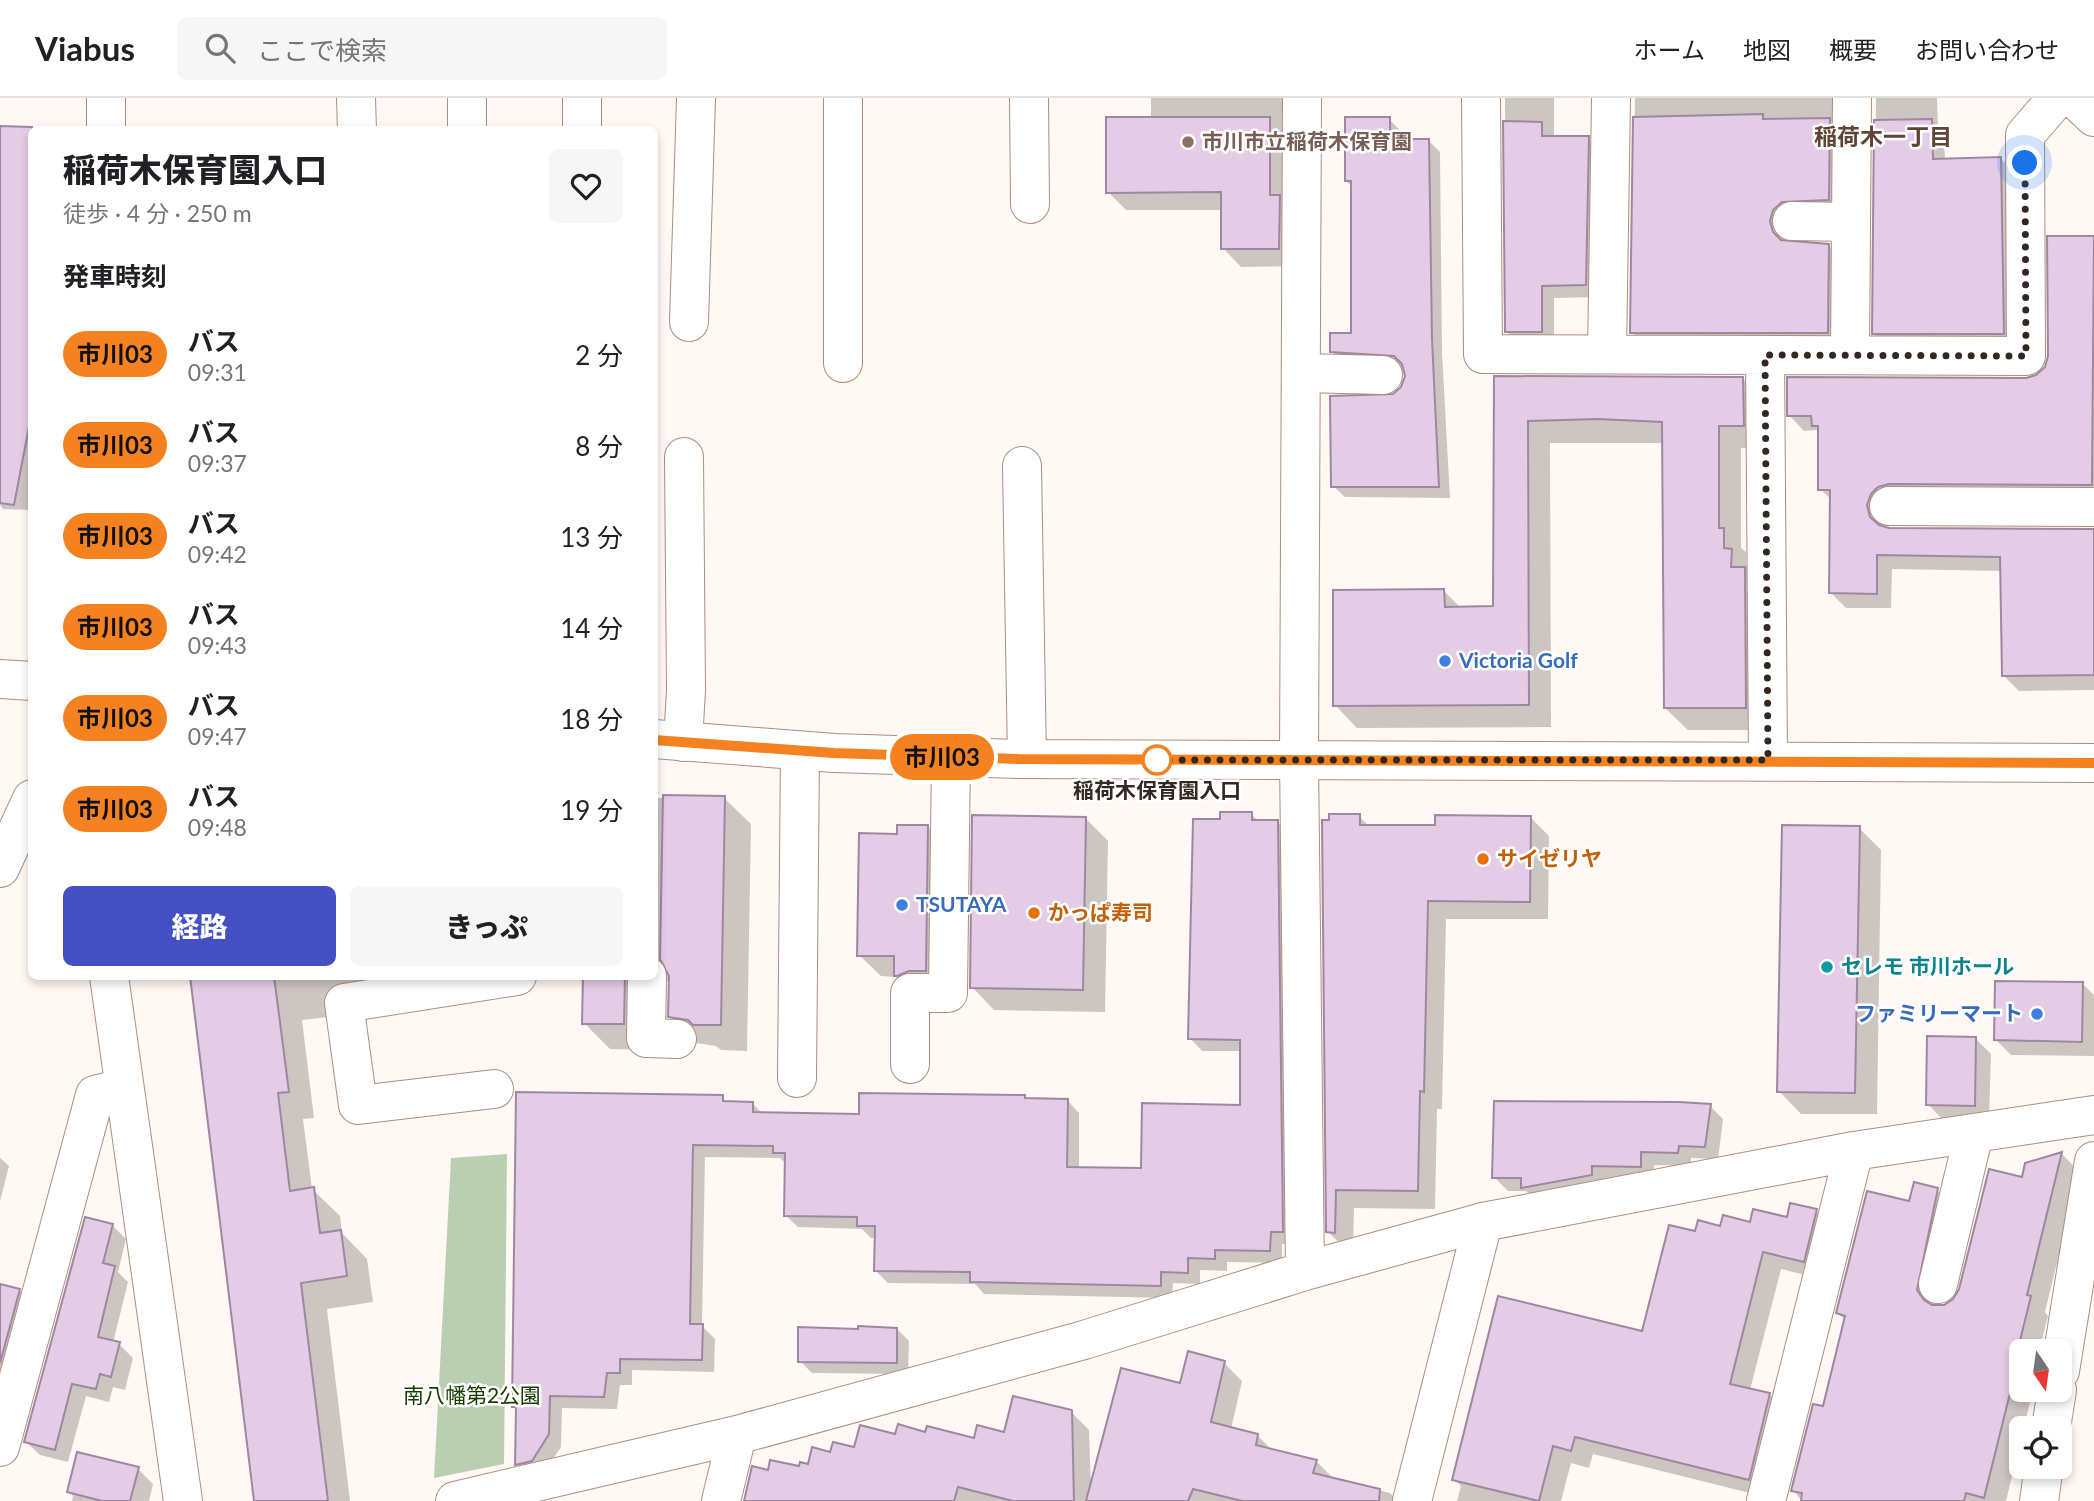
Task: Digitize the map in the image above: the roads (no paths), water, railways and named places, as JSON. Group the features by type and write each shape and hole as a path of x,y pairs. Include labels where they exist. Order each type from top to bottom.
{"street":[{"path":"106,98 106,126"},
{"path":"356,98 357,126"},
{"path":"467,98 467,126"},
{"path":"582,98 582,126"},
{"path":"690,322 696,98"},
{"path":"843,363 844,98"},
{"path":"1029,98 1030,204"},
{"path":"1302,98 1303,373 1299,760 1305,1271"},
{"path":"1481,98 1483,354 2026,356 2025,135 2057,98"},
{"path":"1606,354 1611,98"},
{"path":"1850,355 1852,98"},
{"path":"2074,98 2094,117"},
{"path":"1792,221 1851,222"},
{"path":"1765,355 1768,760"},
{"path":"1303,373 1383,375"},
{"path":"684,457 686,690 669,741 800,751 1027,759 2094,763"},
{"path":"1022,466 1027,759"},
{"path":"1889,506 2094,507"},
{"path":"0,679 28,681"},
{"path":"797,1078 800,751"},
{"path":"911,1064 910,993 948,993 951,757"},
{"path":"0,868 28,808"},
{"path":"110,980 183,1501"},
{"path":"491,980 344,1003 358,1105 494,1089"},
{"path":"647,980 646,1038 677,1039"},
{"path":"0,1447 95,1095 123,1088"},
{"path":"455,1501 737,1435 1084,1340 1305,1271 1483,1222 1854,1152 2094,1115"},
{"path":"1938,1284 1974,1133"},
{"path":"1766,1501 1854,1152"},
{"path":"2065,1339 2094,1161"},
{"path":"1412,1501 1483,1222"},
{"path":"720,1501 737,1435"},
{"path":"2039,1501 2042,1479"}],"place":[{"name":"市川市立稲荷木保育園","path":"1188,142"},
{"name":"Victoria Golf","path":"1445,661"},
{"name":"稲荷木保育園入口","path":"1157,760"},
{"name":"サイゼリヤ","path":"1483,859"},
{"name":"TSUTAYA","path":"902,905"},
{"name":"かっぱ寿司","path":"1034,913"},
{"name":"セレモ 市川ホール","path":"1827,967"},
{"name":"ファミリーマート","path":"2037,1014"}],"district":[{"name":"稲荷木一丁目","path":"1883,137"}],"park label":[{"name":"南八幡第2公園","path":"472,1396"}]}
